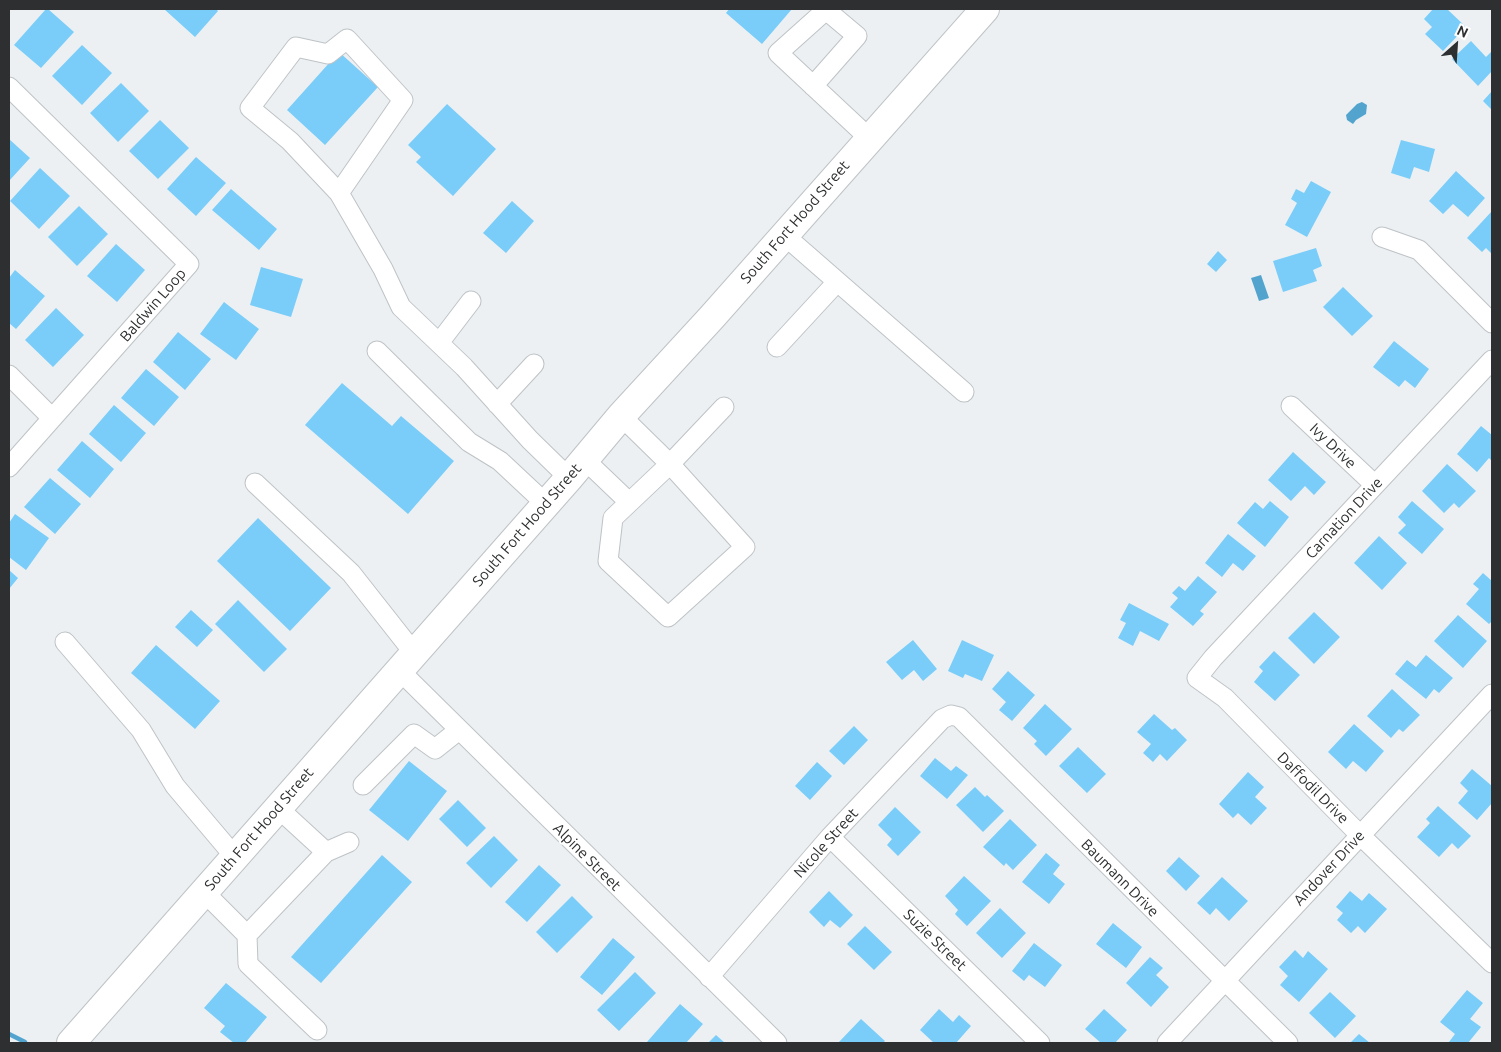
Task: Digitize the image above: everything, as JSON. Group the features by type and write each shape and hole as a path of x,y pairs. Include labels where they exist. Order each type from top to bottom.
{"highway":[{"name":"South Fort Hood Street","path":"70,1043 577,469 621,416 784,236 984,9"}],"street":[{"path":"340,193 403,100 347,39 328,54 296,47 250,108 290,141 340,193 383,269 401,307 464,367 530,440 629,502"},
{"path":"813,86 869,138"},
{"name":"Baldwin Loop","path":"9,87 189,264 9,466"},
{"path":"784,236 964,392"},
{"path":"1382,237 1418,250 1492,323"},
{"path":"777,347 837,282"},
{"path":"439,343 471,301"},
{"path":"377,351 469,442 500,461 546,504"},
{"name":"Carnation Drive","path":"1197,678 1213,658 1492,360"},
{"path":"497,404 534,364"},
{"path":"9,375 52,418"},
{"name":"Ivy Drive","path":"1292,406 1375,485"},
{"path":"621,416 670,464 745,547 668,616 608,561 613,518 670,464 724,408"},
{"name":"Alpine Street","path":"255,483 351,573 407,662 460,730 708,977 777,1043"},
{"path":"65,642 141,730 175,786 235,857"},
{"name":"Daffodil Drive","path":"1197,678 1224,698 1360,835 1492,963"},
{"name":"Andover Drive","path":"1167,1043 1492,694"},
{"name":"Nicole Street","path":"708,977 830,837 942,719 951,715"},
{"name":"Baumann Drive","path":"951,715 958,717 1288,1043"},
{"path":"363,785 414,734 435,749 460,730"},
{"path":"278,808 326,852"},
{"name":"Suzie Street","path":"830,837 1040,1043"},
{"path":"247,935 326,852 349,842"},
{"path":"204,892 247,935 248,964 318,1030"}],"water":[{"path":"1362,102 1367,105 1366,114 1353,124 1347,120 1346,115 1357,104"},
{"path":"1261,275 1269,298 1259,301 1251,278"}],"building":[{"path":"46,9 74,32 41,68 14,45"},
{"path":"164,9 216,9 218,11 195,37"},
{"path":"729,9 792,9 762,44 726,13"},
{"path":"1433,9 1447,9 1466,27 1443,51 1425,34 1432,27 1424,19"},
{"path":"1471,41 1486,57 1492,53 1492,71 1478,86 1452,59"},
{"path":"82,45 112,73 82,105 52,76"},
{"path":"339,52 378,87 325,145 287,110"},
{"path":"121,83 149,111 118,142 90,113"},
{"path":"1492,91 1492,110 1483,101"},
{"path":"447,104 496,149 453,196 416,162 421,157 408,145"},
{"path":"160,120 189,148 158,179 129,151"},
{"path":"9,139 30,158 9,181"},
{"path":"1401,140 1435,149 1429,172 1414,167 1410,179 1391,173"},
{"path":"196,157 226,183 196,216 167,189"},
{"path":"40,168 70,196 39,229 10,201"},
{"path":"1456,171 1485,198 1468,217 1453,204 1443,214 1429,201"},
{"path":"1311,181 1331,192 1307,237 1285,225 1297,203 1291,199 1296,189 1304,193"},
{"path":"231,189 277,229 259,250 212,210"},
{"path":"512,201 534,221 506,253 483,233"},
{"path":"79,206 108,234 77,266 48,237"},
{"path":"1492,211 1492,254 1486,248 1482,252 1467,238"},
{"path":"116,244 145,270 117,302 87,276"},
{"path":"1316,248 1322,266 1313,270 1317,281 1283,292 1273,261"},
{"path":"1218,251 1227,260 1216,272 1207,264"},
{"path":"261,267 303,279 291,317 250,305"},
{"path":"15,270 45,296 16,329 9,323 9,278"},
{"path":"1343,287 1373,316 1352,336 1323,307"},
{"path":"224,302 259,329 236,360 200,334"},
{"path":"56,308 84,335 53,367 25,340"},
{"path":"178,332 211,359 185,390 153,362"},
{"path":"1394,341 1429,369 1415,388 1405,380 1399,387 1373,367"},
{"path":"146,369 179,397 154,426 121,398"},
{"path":"342,383 392,426 401,416 454,461 408,514 305,425"},
{"path":"114,405 146,433 121,462 89,434"},
{"path":"1481,426 1492,435 1492,461 1489,458 1477,472 1457,454"},
{"path":"82,441 114,469 90,498 57,470"},
{"path":"1293,452 1326,482 1314,495 1305,486 1291,501 1268,480"},
{"path":"1447,464 1476,491 1459,508 1454,503 1444,513 1422,491"},
{"path":"50,478 81,504 55,534 24,507"},
{"path":"1270,501 1289,517 1265,547 1237,523 1255,502 1263,509"},
{"path":"1412,501 1444,529 1422,554 1398,533 1406,525 1398,517"},
{"path":"15,514 49,538 26,570 9,557 9,523"},
{"path":"258,518 331,588 290,631 217,561"},
{"path":"1228,534 1256,556 1243,571 1233,563 1222,577 1205,563"},
{"path":"1379,536 1407,563 1382,590 1354,563"},
{"path":"9,570 18,578 9,589"},
{"path":"1483,573 1492,581 1492,621 1489,624 1466,604 1479,589 1473,584"},
{"path":"1198,576 1217,592 1200,611 1204,614 1193,626 1170,607 1178,598 1172,593 1179,586 1185,591"},
{"path":"238,600 287,649 264,672 215,624"},
{"path":"1129,603 1169,624 1159,641 1140,631 1133,646 1118,638 1126,623 1120,620"},
{"path":"191,610 213,630 197,647 175,627"},
{"path":"1314,612 1340,637 1314,664 1288,638"},
{"path":"1458,615 1487,641 1463,668 1434,641"},
{"path":"913,640 937,669 923,681 914,670 902,680 886,662"},
{"path":"962,640 994,655 982,681 965,674 963,678 948,671"},
{"path":"156,645 220,701 195,729 131,673"},
{"path":"1274,651 1300,675 1275,701 1254,682 1263,671 1259,667"},
{"path":"1426,655 1453,678 1439,693 1434,689 1426,699 1395,674 1407,660 1416,667"},
{"path":"1008,671 1035,695 1012,721 999,710 1006,702 992,689"},
{"path":"1392,689 1420,715 1403,732 1399,729 1391,738 1367,716"},
{"path":"1045,704 1072,729 1046,756 1034,744 1037,741 1023,728"},
{"path":"1154,714 1172,730 1175,728 1187,740 1167,761 1160,754 1153,762 1143,753 1151,744 1137,732"},
{"path":"1354,724 1384,751 1366,772 1353,761 1346,769 1328,752"},
{"path":"854,726 868,740 844,765 829,751"},
{"path":"1078,747 1106,774 1087,793 1059,766"},
{"path":"935,758 951,771 956,766 968,775 947,799 920,776"},
{"path":"409,761 447,791 408,841 369,810"},
{"path":"817,762 832,776 810,800 795,786"},
{"path":"1472,769 1492,786 1492,803 1477,820 1458,803 1468,791 1460,783"},
{"path":"1248,772 1264,787 1255,797 1267,808 1251,825 1238,813 1233,818 1219,804"},
{"path":"975,787 1004,811 983,832 956,805"},
{"path":"458,800 486,828 467,847 439,819"},
{"path":"1438,806 1471,836 1458,849 1452,843 1439,857 1417,837 1430,823 1426,819"},
{"path":"895,807 921,832 898,856 887,845 892,839 878,825"},
{"path":"1010,819 1037,845 1013,870 1006,863 1004,866 983,847"},
{"path":"494,836 518,860 491,888 466,863"},
{"path":"1046,853 1060,865 1053,874 1065,884 1049,904 1022,882"},
{"path":"382,855 412,882 321,983 291,957"},
{"path":"1179,857 1200,876 1186,891 1166,871"},
{"path":"539,865 561,885 527,922 505,902"},
{"path":"964,876 991,901 967,926 955,914 958,910 945,896"},
{"path":"1222,877 1248,901 1229,921 1216,908 1210,915 1197,903"},
{"path":"829,891 853,915 840,928 830,920 824,927 809,912"},
{"path":"1350,891 1362,901 1369,893 1387,909 1365,933 1358,926 1351,933 1337,920 1343,913 1336,907"},
{"path":"572,896 593,917 557,953 536,932"},
{"path":"1000,908 1026,933 1002,958 976,933"},
{"path":"1113,923 1142,947 1126,968 1096,944"},
{"path":"865,926 892,952 874,970 847,944"},
{"path":"613,938 635,957 602,995 580,977"},
{"path":"1034,943 1062,965 1045,987 1029,975 1024,981 1012,971"},
{"path":"1295,950 1303,958 1308,951 1328,969 1299,1002 1280,985 1288,976 1279,967"},
{"path":"1150,957 1163,968 1156,975 1169,987 1151,1007 1126,983"},
{"path":"635,972 656,993 619,1031 597,1010"},
{"path":"226,983 267,1017 245,1043 234,1043 220,1032 225,1026 204,1008"},
{"path":"1467,990 1483,1003 1470,1019 1481,1027 1468,1043 1451,1043 1449,1042 1455,1034 1440,1022"},
{"path":"1330,992 1356,1016 1335,1038 1309,1013"},
{"path":"680,1004 703,1024 686,1043 647,1042"},
{"path":"939,1009 953,1022 959,1015 971,1026 956,1043 934,1043 920,1030"},
{"path":"1104,1009 1127,1030 1115,1043 1101,1043 1085,1029"},
{"path":"861,1019 885,1041 883,1043 838,1043"},
{"path":"1359,1034 1370,1043 1350,1043"},
{"path":"716,1035 725,1043 708,1043"}],"waterway":[{"path":"9,1034 25,1042"}]}
